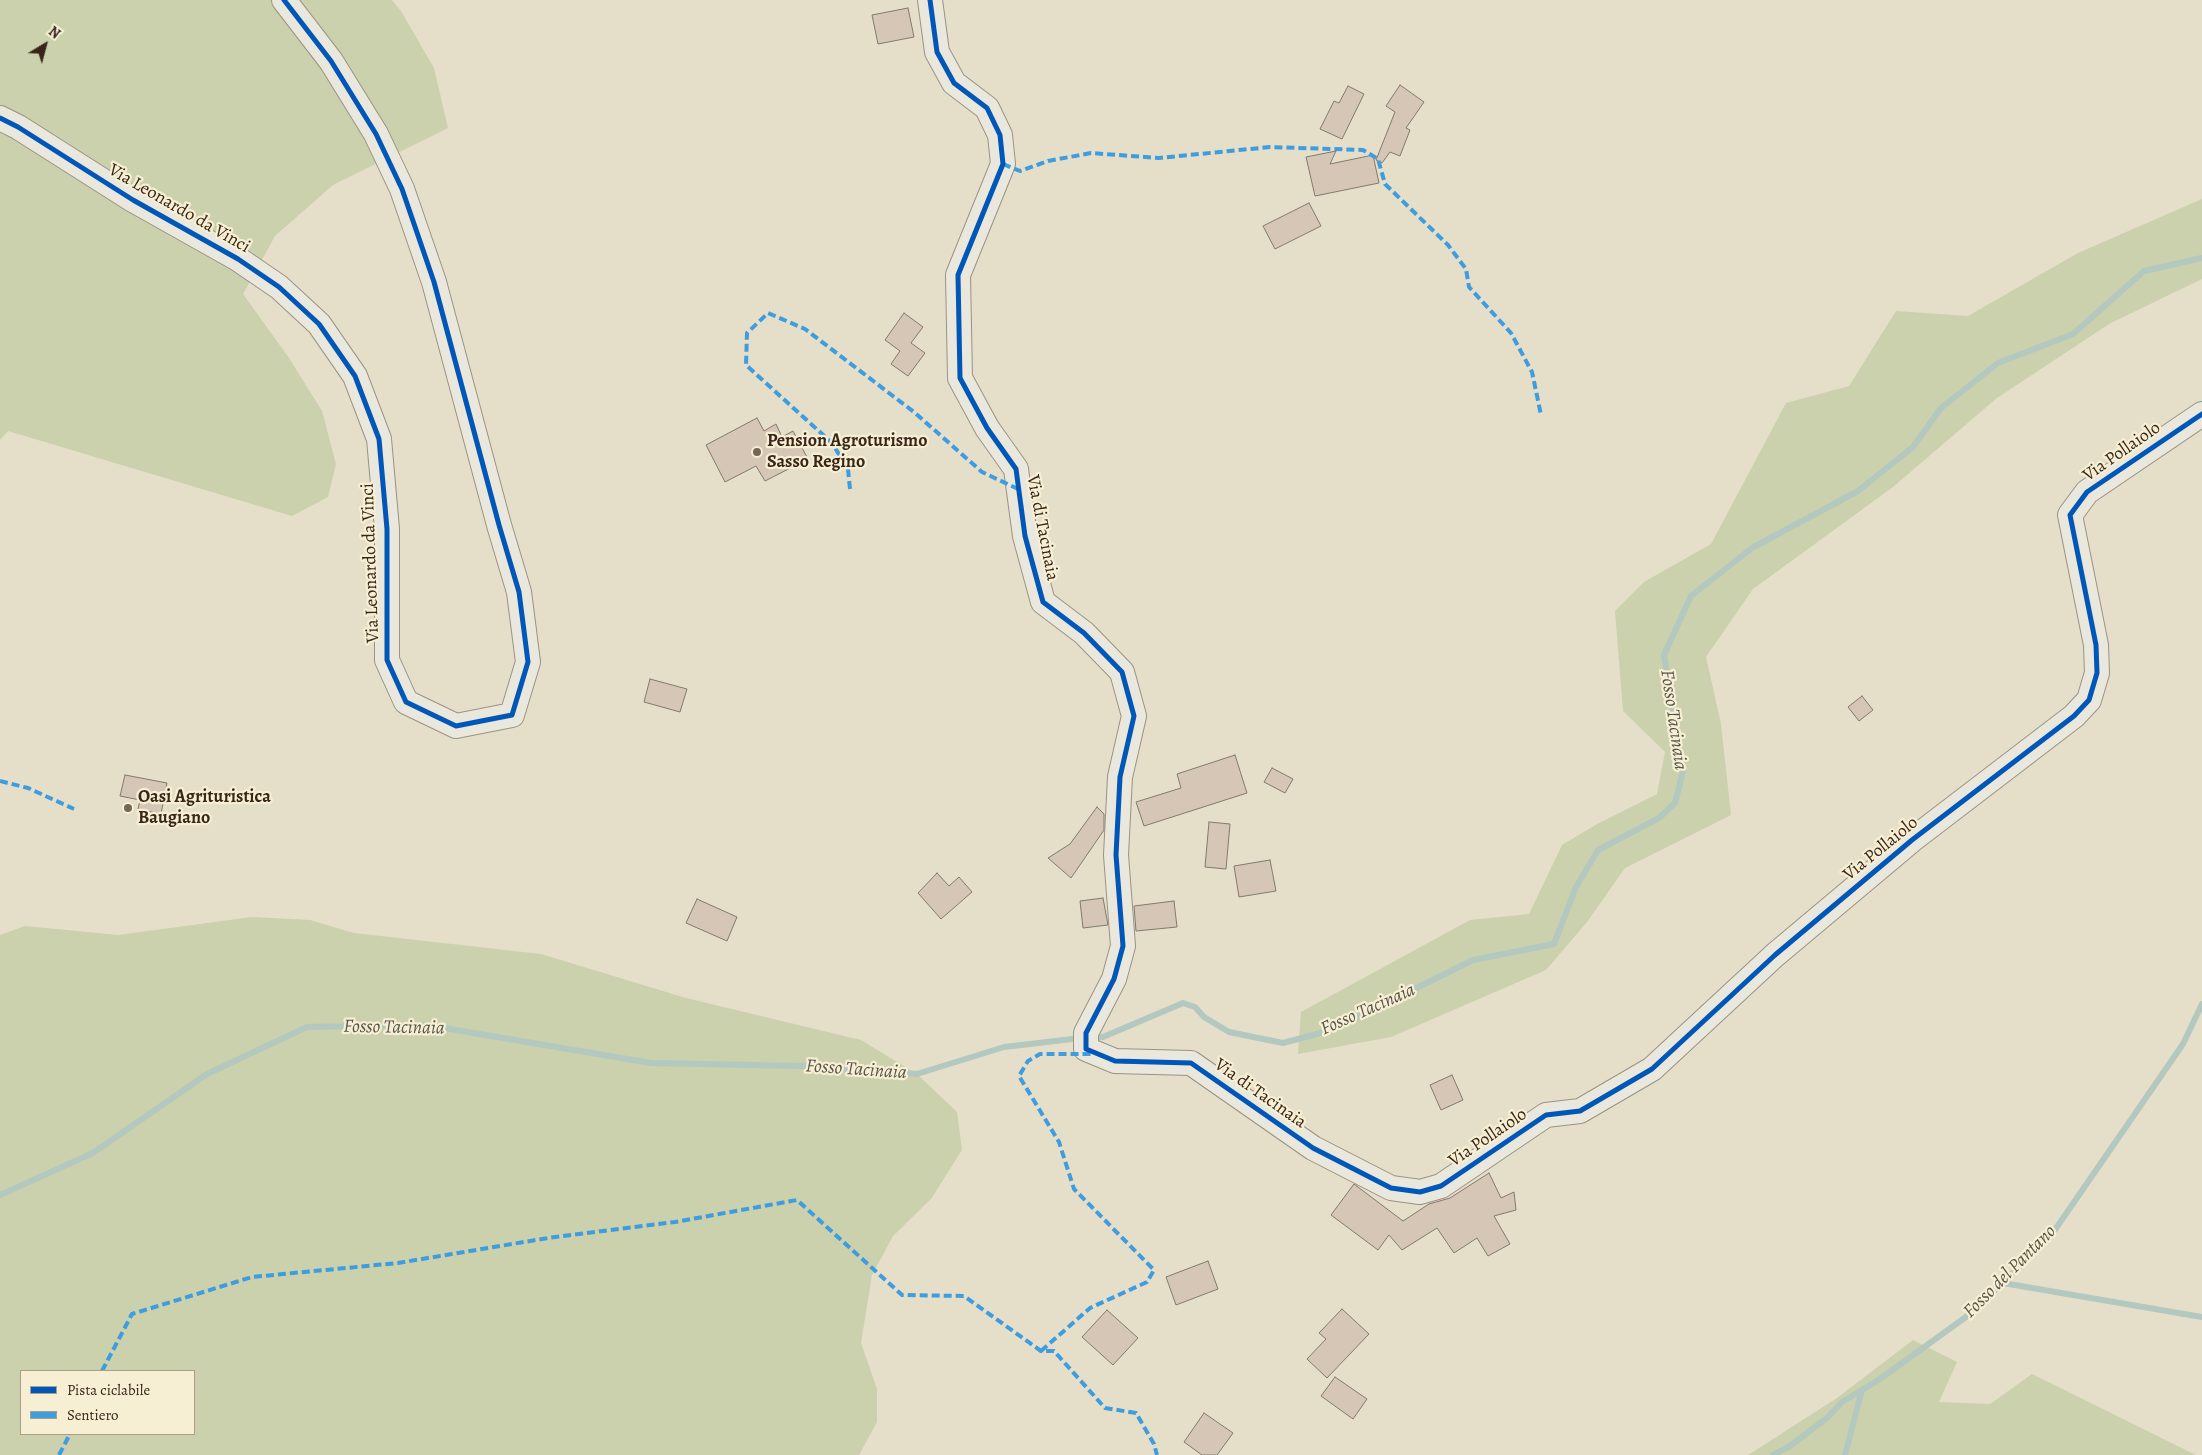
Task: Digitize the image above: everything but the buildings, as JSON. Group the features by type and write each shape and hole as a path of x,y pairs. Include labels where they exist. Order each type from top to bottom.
{"street":[{"name":"Via Leonardo da Vinci","path":"0,118 18,127 133,200 238,259 279,287 319,324 355,376 379,439 387,529 387,660 406,702 456,726 512,715 528,662 519,592 499,525 434,282 402,189 376,134 331,61 284,0"},
{"name":"Via di Tacinaia","path":"930,0 937,52 954,83 987,108 1000,135 1003,164 958,275 960,378 987,428 1016,469 1025,536 1043,602 1084,633 1122,672 1134,716 1120,777 1116,854 1123,946 1114,979 1086,1041 1115,1061 1191,1063 1313,1148 1391,1188"},
{"name":"Via Pollaiolo","path":"1391,1188 1420,1192 1441,1186 1546,1115 1580,1111 1652,1069 1820,916 1912,840 2074,716 2090,700 2096,673 2096,645 2070,515 2087,492 2202,414"}],"green space":[{"path":"0,0 392,0 401,11 434,68 448,128 333,185 275,236 243,294 289,358 322,411 336,464 328,497 292,516 8,431 0,440"},
{"path":"2202,199 2202,279 2109,324 1997,398 1893,487 1753,589 1706,657 1721,724 1731,815 1625,868 1587,922 1546,970 1391,1037 1298,1054 1301,1012 1470,920 1529,914 1562,845 1599,823 1657,794 1665,752 1623,711 1615,611 1644,582 1711,544 1786,403 1849,386 1896,311 1968,316 2078,253"},
{"path":"252,917 310,920 354,933 541,954 686,998 861,1040 917,1074 957,1112 962,1150 931,1199 893,1236 872,1275 861,1343 877,1389 877,1422 859,1455 0,1455 0,935 25,926 118,935"},
{"path":"1913,1340 1957,1362 1939,1402 1990,1404 2032,1374 2196,1455 1748,1455 1837,1398"}],"waterway":[{"name":"Fosso Tacinaia","path":"1091,1038 1103,1037 1183,1003 1195,1007 1204,1017 1229,1032 1283,1043 1332,1030 1473,960 1554,944 1576,887 1598,850 1659,818 1675,803 1683,771 1664,655 1691,596 1752,548 1858,491 1913,447 1941,408 1998,363 2073,334 2144,271 2202,258"},
{"name":"Fosso del Pantano","path":"1773,1455 1790,1446 1828,1417 1842,1402 1880,1379 1970,1314 2050,1237 2183,1044 2202,1004"},
{"name":"Fosso Tacinaia","path":"0,1195 93,1153 207,1074 307,1027 426,1025 651,1063 801,1066 917,1074 1004,1047 1081,1038"},
{"path":"2003,1283 2202,1317"},
{"path":"1845,1455 1862,1390"}],"marked path":[{"path":"1003,164 1020,171 1048,161 1091,153 1159,158 1270,147 1363,150 1378,159 1385,184 1448,245 1466,269 1469,287 1511,333 1532,372 1541,415"},
{"path":"850,489 848,469 832,443 746,365 747,333 768,313 805,329 914,412 982,472 1018,489"},
{"path":"0,781 28,788 74,809"},
{"path":"1041,1351 1090,1308 1147,1282 1154,1270 1074,1189 1059,1142 1019,1076 1028,1061 1040,1054 1092,1054"},
{"path":"103,1370 132,1314 252,1277 398,1263 548,1238 675,1222 797,1200 902,1295 964,1296 1041,1351 1054,1351 1105,1408 1136,1413 1154,1444 1157,1455"},
{"path":"59,1455 69,1435"}],"cycle path":[{"path":"0,118 18,127 133,200 238,259 279,287 319,324 355,376 379,439 387,529 387,660 406,702 456,726 512,715 528,662 519,592 499,525 434,282 402,189 376,134 331,61 284,0"},
{"path":"930,0 937,52 954,83 987,108 1000,135 1003,164 958,275 960,378 987,428 1016,469 1025,536 1043,602 1084,633 1122,672 1134,716 1120,777 1116,855 1123,946 1114,979 1086,1033 1086,1049 1115,1061 1191,1063 1313,1148 1391,1188 1420,1192 1441,1186 1546,1115 1580,1111 1652,1069 1775,955 1912,840 2074,716 2089,700 2097,673 2096,645 2070,515 2087,492 2202,414"}],"place":[{"name":"Pension Agroturismo Sasso Regino","path":"757,452"},
{"name":"Oasi Agrituristica Baugiano","path":"128,808"}]}
